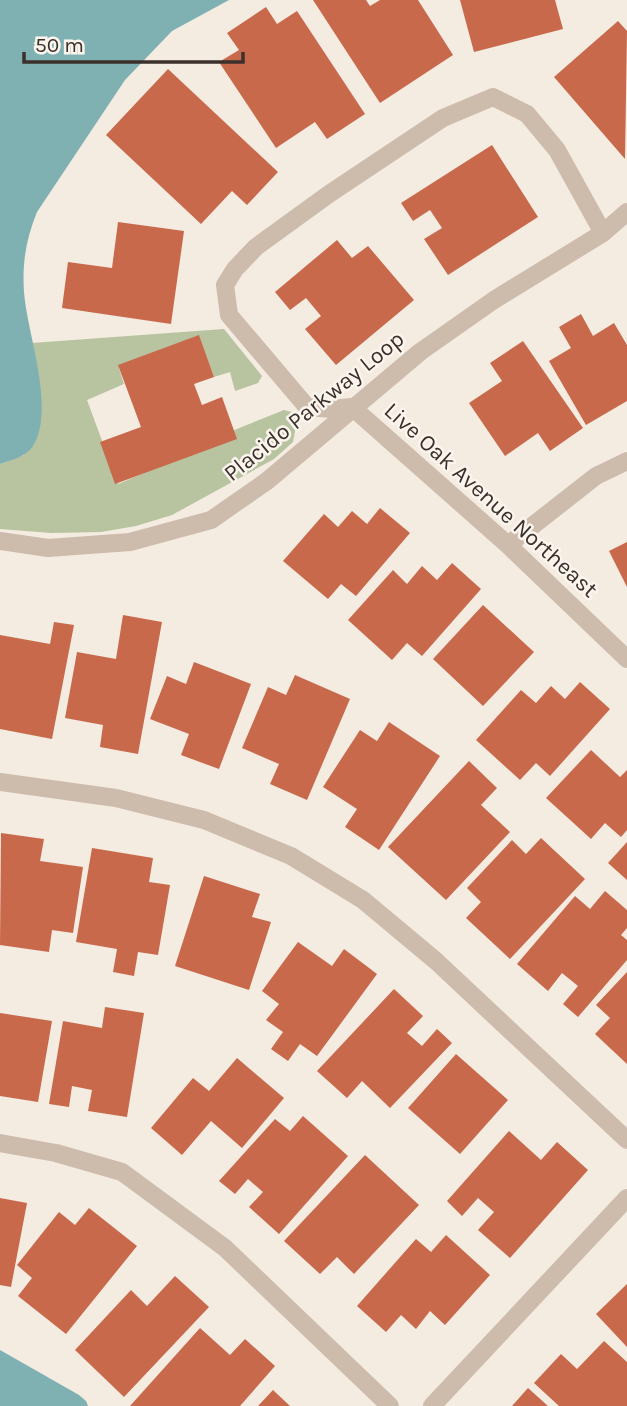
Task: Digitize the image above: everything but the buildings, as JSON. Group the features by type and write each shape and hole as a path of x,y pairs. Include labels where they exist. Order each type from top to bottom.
{"street":[{"path":"352,407 307,407 229,315 225,285 235,269 256,247 329,194 443,118 493,97 527,114 557,150 603,233"},
{"name":"Placido Parkway Loop","path":"0,541 48,548 130,542 211,520 267,481 352,407 441,337 564,255 603,233 627,212"},
{"name":"Live Oak Avenue Northeast","path":"352,407 508,545 627,659"},
{"path":"508,545 596,476 627,461"},
{"path":"0,782 116,798 204,820 291,856 363,900 425,953 627,1140"},
{"path":"0,1143 57,1153 122,1172 225,1248 390,1406"},
{"path":"432,1406 627,1198"}],"green space":[{"path":"224,329 262,376 258,383 235,391 230,372 214,377 199,336 119,368 124,384 87,400 118,484 233,436 232,431 284,410 292,412 297,420 293,442 274,459 172,515 136,526 101,532 51,533 0,529 0,464 24,455 39,377 32,343"}],"water":[{"path":"0,0 229,0 172,31 125,80 37,212 24,261 24,292 38,370 42,412 33,446 18,458 0,464"},
{"path":"0,1350 79,1395 88,1406 0,1406"}]}
